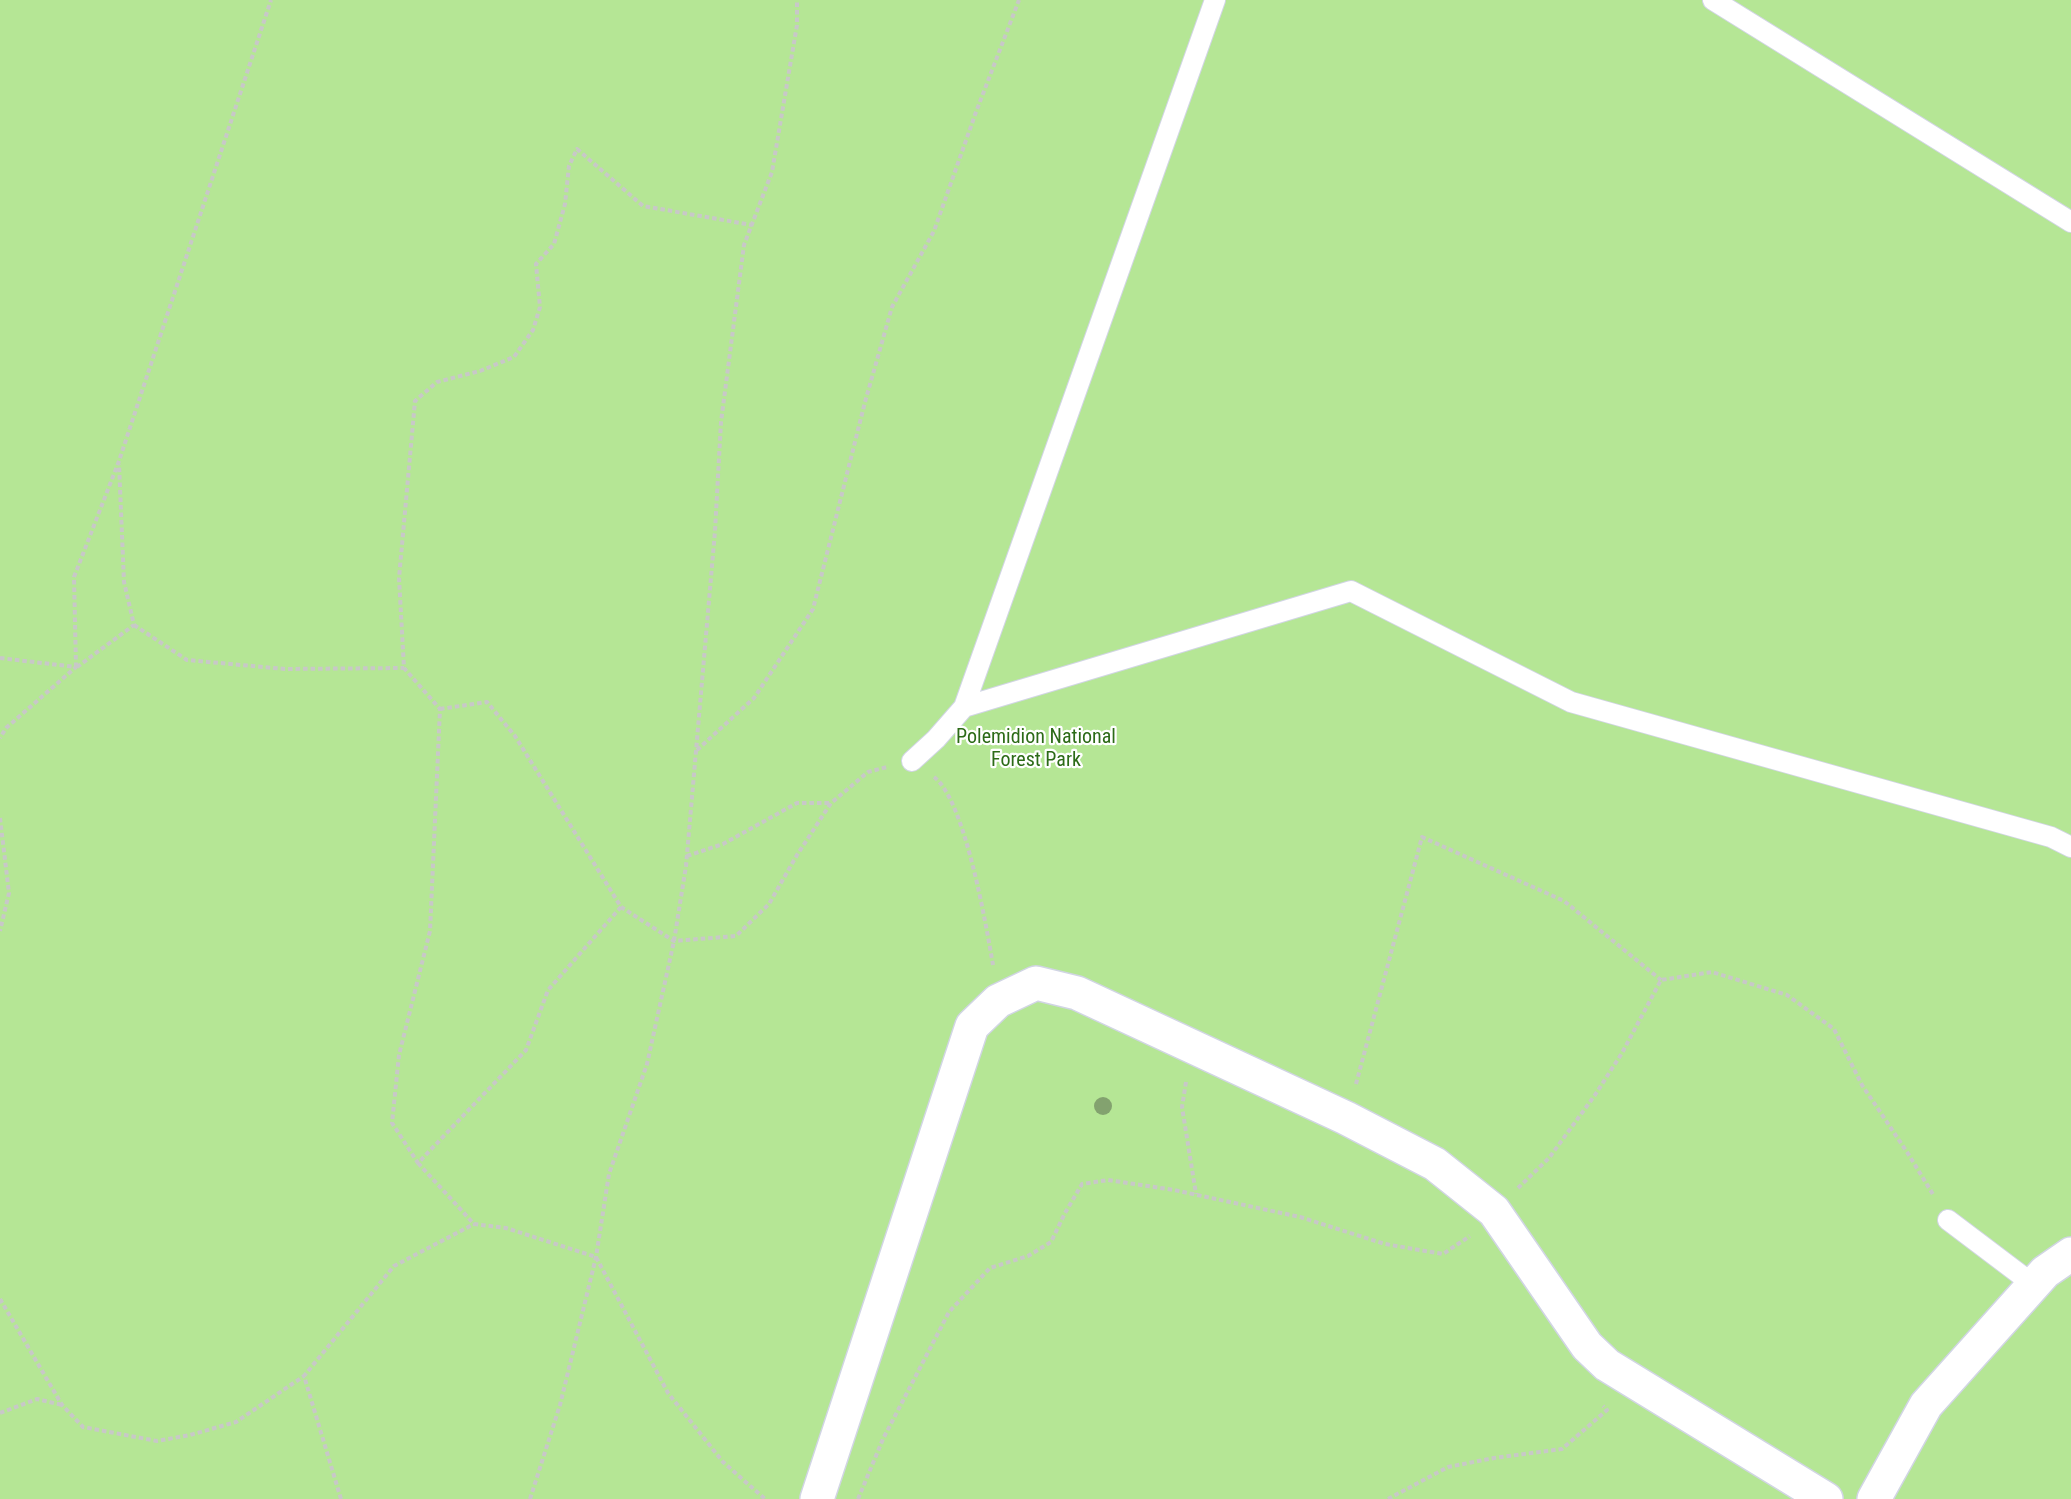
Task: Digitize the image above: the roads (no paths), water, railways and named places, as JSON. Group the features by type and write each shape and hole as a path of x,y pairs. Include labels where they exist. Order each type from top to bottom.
{"street":[{"path":"816,1499 972,1026 998,1001 1036,983 1077,993 1346,1118 1435,1164 1494,1211 1587,1346 1607,1365 1826,1499"},
{"path":"1874,1499 1926,1405 2045,1272 2071,1254"}],"lane":[{"path":"912,761 936,739 964,706 1215,0"},
{"path":"1713,0 2071,222"},
{"path":"964,706 1351,591 1571,702 2051,837 2071,847"},
{"path":"1948,1220 2034,1285"}],"park label":[{"name":"Polemidion National Forest Park","path":"1036,750"}]}
